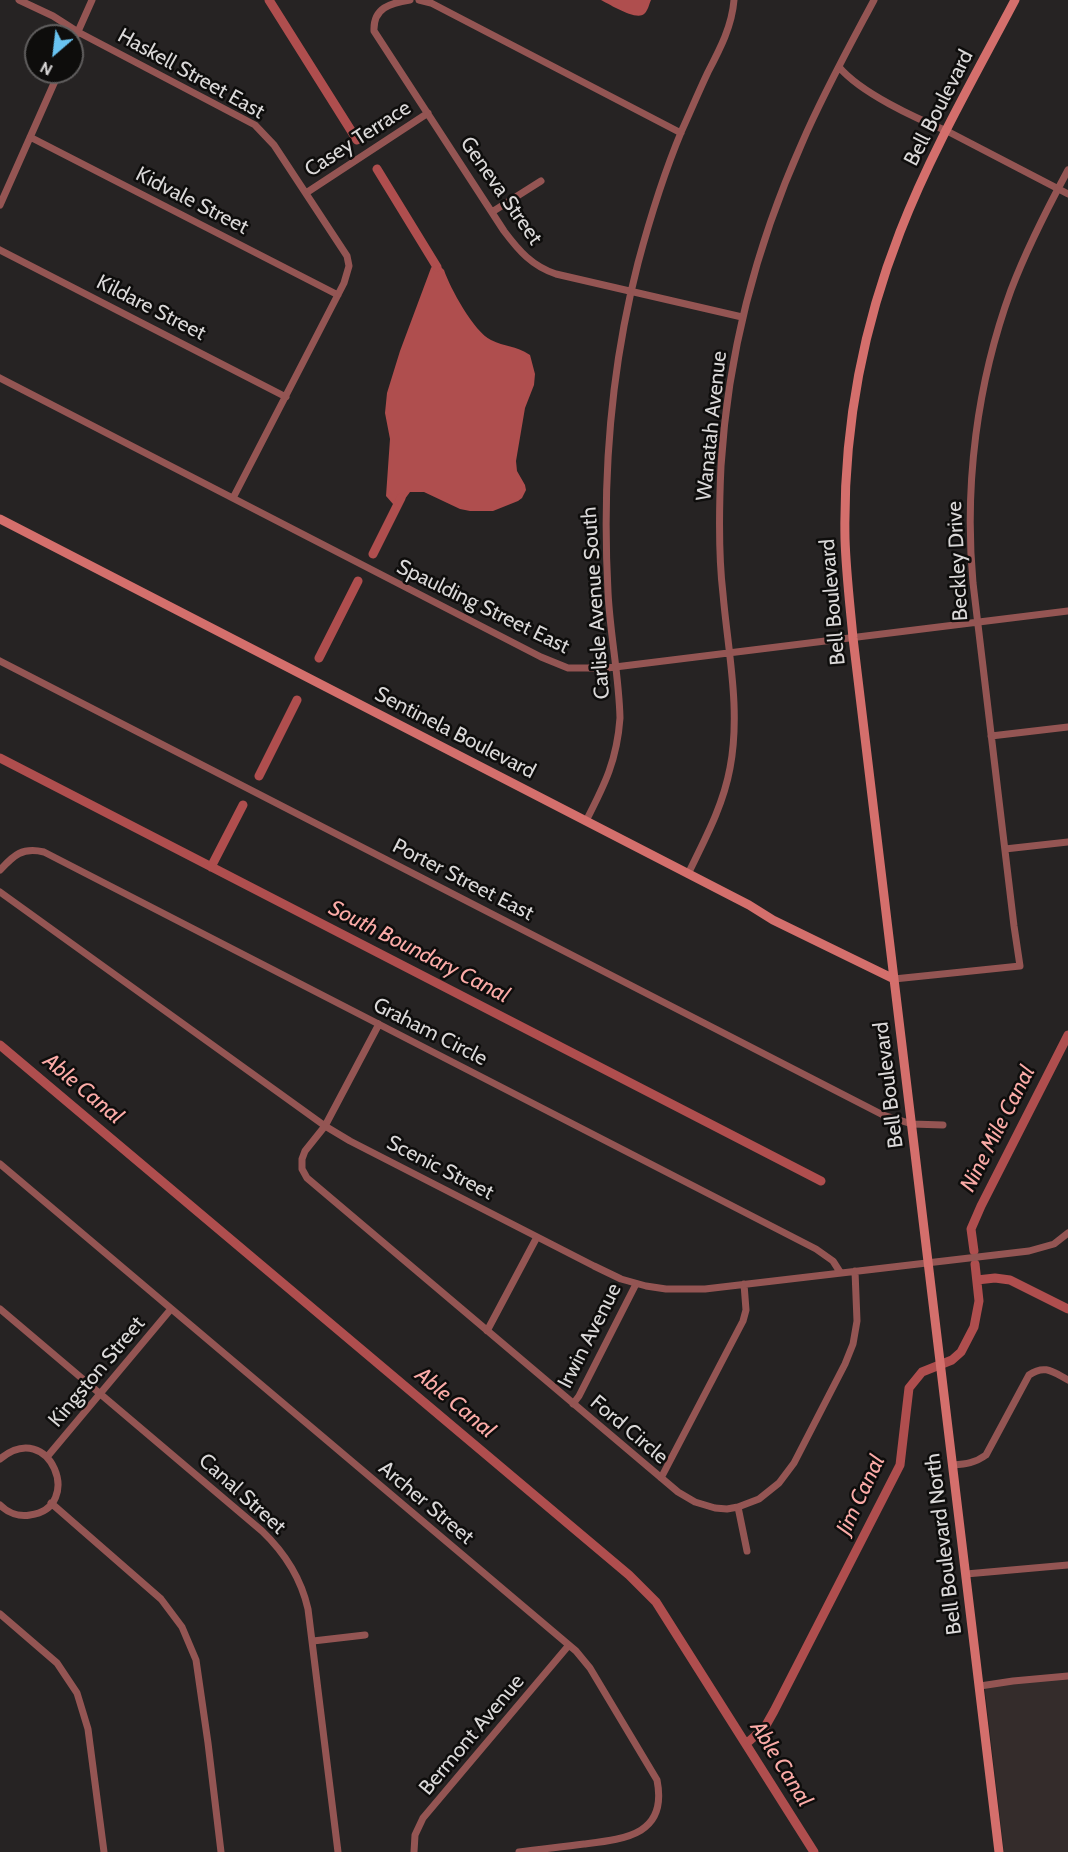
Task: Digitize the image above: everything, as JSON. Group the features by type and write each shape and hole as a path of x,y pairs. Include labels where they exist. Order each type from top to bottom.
{"street":[{"name":"Haskell Street East","path":"19,0 66,24"},
{"path":"82,24 92,0"},
{"name":"Geneva Street","path":"410,0 393,3 378,13 374,22 374,31 517,249 537,266 556,274 742,316"},
{"path":"419,0 431,3 681,133"},
{"name":"Carlisle Avenue South","path":"586,821 609,775 616,751 620,718 608,594 605,528 615,380 632,291 650,223 681,133 727,33 733,14 734,0"},
{"name":"Wanatah Avenue","path":"688,874 718,809 730,767 734,734 730,652 720,555 721,476 729,389 742,316 778,200 813,119 874,0"},
{"name":"Bell Boulevard","path":"924,1231 853,638 847,572 845,506 847,462 856,388 886,270 916,195 1015,0"},
{"name":"Haskell Street East","path":"84,35 255,125 274,145 347,256 348,275 233,498"},
{"path":"839,67 863,88 926,123 947,131 1068,194"},
{"path":"0,205 54,84"},
{"name":"Casey Terrace","path":"306,193 428,113"},
{"name":"Kidvale Street","path":"30,137 338,295"},
{"name":"Beckley Drive","path":"894,979 1020,966 977,623 970,552 969,511 975,437 999,326 1031,243 1068,170"},
{"path":"492,212 541,181"},
{"name":"Kildare Street","path":"0,250 286,397"},
{"name":"Spaulding Street East","path":"0,378 559,665 598,669 1068,611"},
{"name":"Sentinela Boulevard","path":"0,519 773,920 894,979"},
{"name":"Porter Street East","path":"0,662 883,1115 912,1124 943,1125"},
{"path":"991,736 1068,727"},
{"path":"1005,849 1068,842"},
{"name":"Graham Circle","path":"0,870 23,850 34,849 44,852 816,1249 833,1261 840,1272"},
{"name":"Scenic Street","path":"0,892 325,1126 594,1266 636,1284 686,1290 928,1263 1029,1251 1054,1244 1068,1233"},
{"path":"325,1126 379,1024"},
{"name":"Ford Circle","path":"325,1126 302,1159 302,1167 307,1178 678,1492 695,1502 715,1508 727,1509 751,1503 770,1492 787,1474 845,1364 853,1344 857,1321 855,1270"},
{"name":"Archer Street","path":"0,1164 584,1659 657,1780 659,1802 656,1811 646,1827 628,1838 519,1852"},
{"name":"Bell Boulevard North","path":"924,1231 999,1852"},
{"path":"487,1331 537,1237"},
{"name":"Irwin Avenue","path":"573,1404 636,1284"},
{"path":"661,1478 743,1321 746,1310 744,1284"},
{"name":"Canal Street","path":"0,1309 262,1531 292,1568 306,1598 313,1641 338,1852"},
{"name":"Kingston Street","path":"47,1457 171,1309"},
{"path":"953,1465 979,1461 986,1455 1029,1375 1037,1369 1047,1369 1068,1380"},
{"path":"0,1459 17,1449 28,1448 38,1451 54,1464 59,1484 57,1494 51,1503 34,1515 12,1514 1,1508"},
{"path":"51,1503 161,1599 175,1615 188,1637 199,1672 221,1852"},
{"path":"738,1507 747,1551"},
{"path":"966,1574 1068,1565"},
{"path":"0,1614 57,1663 77,1693 86,1717 104,1852"},
{"path":"313,1641 365,1635"},
{"name":"Bermont Avenue","path":"414,1852 415,1835 423,1818 569,1645"},
{"path":"980,1686 1068,1676"}],"shaded area":[{"path":"601,0 651,0 644,14 640,16 622,11"},
{"path":"437,263 444,270 457,298 477,328 491,340 520,349 530,355 535,374 534,385 525,408 516,461 517,471 526,490 518,501 493,511 460,509 424,492 410,492 399,507 386,496 390,439 385,413 387,393 431,268"},
{"path":"1068,1675 1068,1852 1004,1852 984,1682"}],"waterway":[{"path":"269,0 357,140"},
{"path":"377,169 437,267"},
{"path":"373,554 401,498"},
{"path":"319,658 358,581"},
{"path":"259,776 297,700"},
{"name":"South Boundary Canal","path":"0,758 821,1181"},
{"path":"211,867 243,805"},
{"name":"Nine Mile Canal","path":"974,1251 971,1229 981,1206 1068,1035"},
{"name":"Able Canal","path":"0,1045 629,1575 656,1602 814,1852"},
{"name":"Jim Canal","path":"746,1744 765,1727 774,1711 900,1465 909,1388 922,1372 952,1360 961,1352 974,1327 979,1301 975,1264"},
{"name":"South Boundary Canal","path":"977,1280 995,1278 1010,1280 1068,1309"}]}
